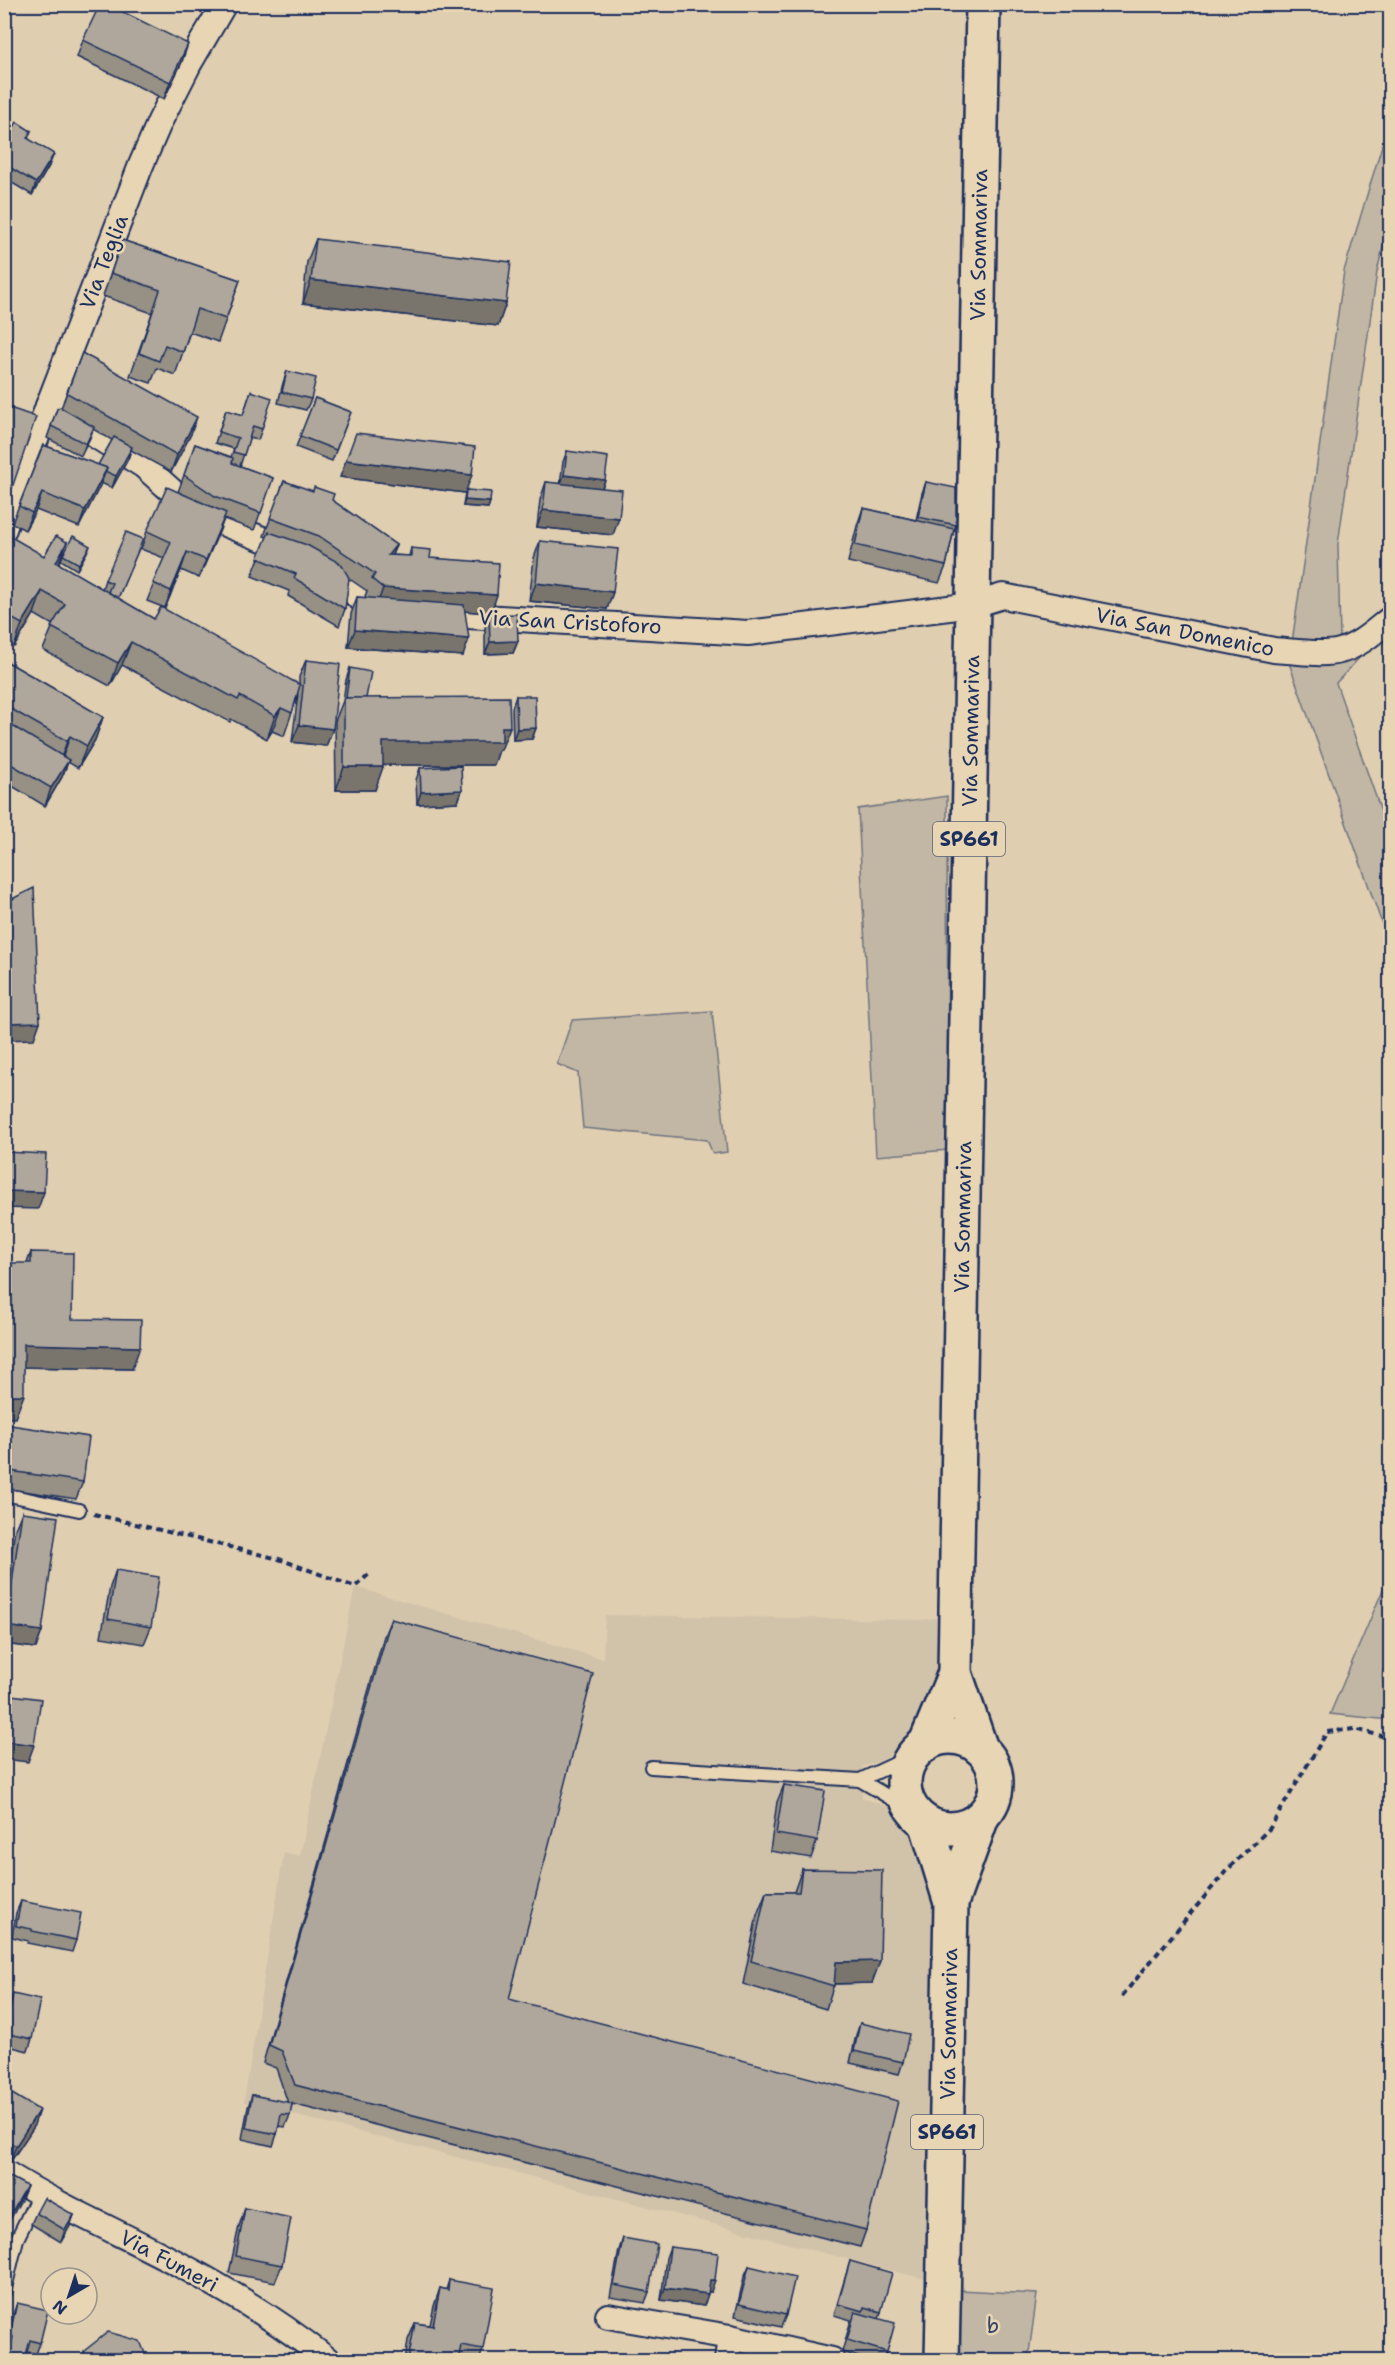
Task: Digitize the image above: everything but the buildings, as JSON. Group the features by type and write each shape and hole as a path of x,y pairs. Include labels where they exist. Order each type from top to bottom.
{"main road":[{"name":"Via Sommariva","path":"981,1749 955,1673 983,4"},
{"name":"Via Sommariva","path":"919,1750 955,1673"},
{"path":"954,1737 968,1741 981,1749 990,1761 996,1776 996,1790 991,1805 982,1817 969,1825 955,1829 940,1828 920,1817 907,1799 904,1784 907,1769 919,1750 939,1739 954,1737"},
{"name":"Via Sommariva","path":"920,1817 951,1903"},
{"name":"Via Sommariva","path":"942,2361 951,1903 982,1817"}],"street":[{"name":"Via Teglia","path":"4,529 48,406 160,121 189,64 224,4"},
{"name":"Via San Cristoforo","path":"48,406 144,466 195,512 310,558 343,579 358,597 375,610 748,633 973,605"},
{"name":"Via San Domenico","path":"973,605 1003,596 1275,650 1300,652 1339,652 1366,638 1390,619"},
{"name":"Via Fumeri","path":"4,2172 39,2194 206,2278 297,2335 328,2361"},
{"path":"608,2316 729,2349 832,2361"}],"lane":[{"path":"4,1494 79,1510"},
{"path":"860,1780 919,1750"},
{"path":"651,1767 860,1780 920,1817"},
{"path":"4,2293 17,2239 39,2194"}],"path":[{"path":"79,1510 279,1559 355,1587 369,1574"},
{"path":"1122,1996 1226,1871 1270,1828 1327,1732 1354,1729 1390,1738"}],"shaded area":[{"path":"355,1587 603,1659 605,1615 922,1620 941,1617 940,1668 927,1726 908,1744 881,1761 863,1766 862,1798 897,1810 921,1837 931,1870 938,1951 932,2281 244,2102 284,1852 300,1856"}],"green space":[{"path":"1390,119 1390,218 1377,272 1338,544 1340,640 1292,643 1344,271"},
{"path":"1389,626 1336,683 1390,837 1390,946 1288,660"},
{"path":"947,796 948,1150 876,1156 858,809"},
{"path":"712,1011 727,1152 713,1154 707,1140 583,1128 578,1073 557,1064 572,1020"},
{"path":"1390,1573 1390,1637 1382,1676 1390,1720 1330,1714"},
{"name":"b","path":"959,2290 1037,2294 1028,2360 957,2360"}]}
